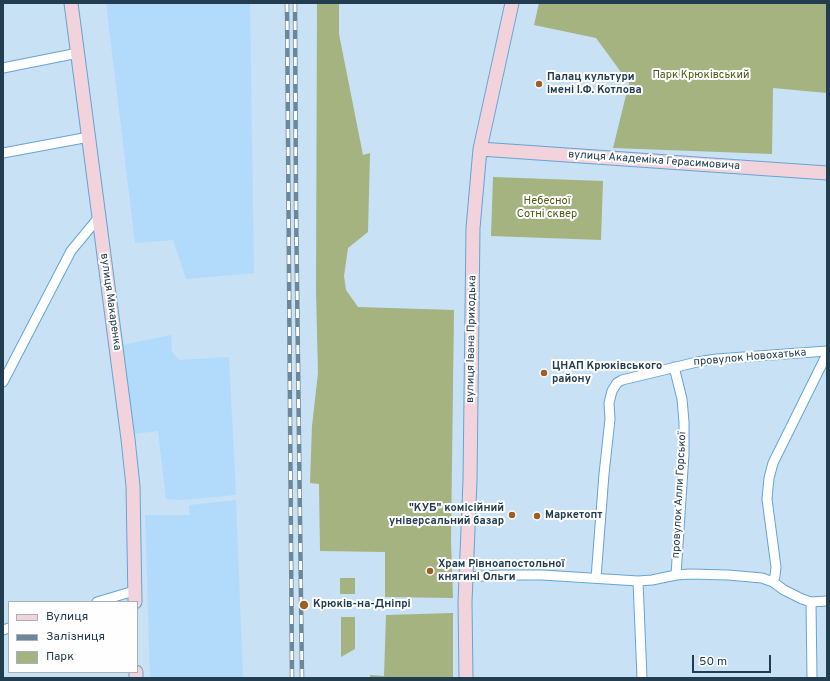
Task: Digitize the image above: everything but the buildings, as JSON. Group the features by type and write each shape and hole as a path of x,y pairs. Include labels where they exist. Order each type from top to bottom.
{"main road":[{"name":"вулиця Макаренка","path":"71,3 128,439 133,486 135,597"},
{"name":"вулиця Івана Приходька","path":"466,678 466,577 470,497 473,228 480,149 512,3"},
{"name":"вулиця Академіка Герасимовича","path":"480,149 827,173"}],"street":[{"path":"3,68 78,53"},
{"path":"3,153 89,137"},
{"path":"3,382 71,250 99,217"},
{"name":"провулок Новохатька","path":"596,578 611,396 617,383 622,380 674,367 716,359 827,351"},
{"path":"773,582 776,567 768,499 769,478 773,463 827,354"},
{"name":"провулок Алли Горської","path":"674,367 682,399 684,422 684,454 676,575"},
{"path":"466,577 502,575 652,580 676,575 728,575 762,578 773,582 793,595 811,602 827,601"},
{"path":"638,580 642,678"},
{"path":"105,601 135,597"},
{"path":"811,602 812,678"}],"shaded area":[{"path":"106,3 250,3 254,273 186,279 173,240 135,243"},
{"path":"171,335 172,352 179,360 229,357 236,495 181,500 166,499 158,431 133,434 122,345"},
{"path":"236,500 243,678 150,678 145,515 190,515 189,505"}],"green space":[{"path":"317,3 339,3 339,34 363,155 370,153 368,232 348,248 344,276 346,290 358,307 454,310 451,541 453,598 385,597 385,552 320,551 319,484 310,483 312,426 318,373 316,290"},
{"name":"Парк Крюківський","path":"539,3 827,3 827,93 773,88 772,154 613,148 629,83 596,38 534,25"},
{"name":"Небесної Сотні сквер","path":"493,177 603,181 601,240 491,236"},
{"path":"340,578 355,578 355,594 340,594"},
{"path":"453,613 453,678 370,678 370,675 384,676 386,615"},
{"path":"341,617 355,617 355,649 341,657"}],"railway":[{"path":"287,3 292,678"},
{"path":"295,3 302,678"}],"place":[{"name":"Палац культури імені І.Ф. Котлова","path":"539,84"},
{"name":"ЦНАП Крюківського району","path":"544,373"},
{"name":"\"КУБ\" комісійний універсальний базар","path":"512,515"},
{"name":"Маркетопт","path":"537,516"},
{"name":"Храм Рівноапостольної княгині Ольги","path":"430,571"},
{"name":"Крюків-на-Дніпрі","path":"304,605"}]}
